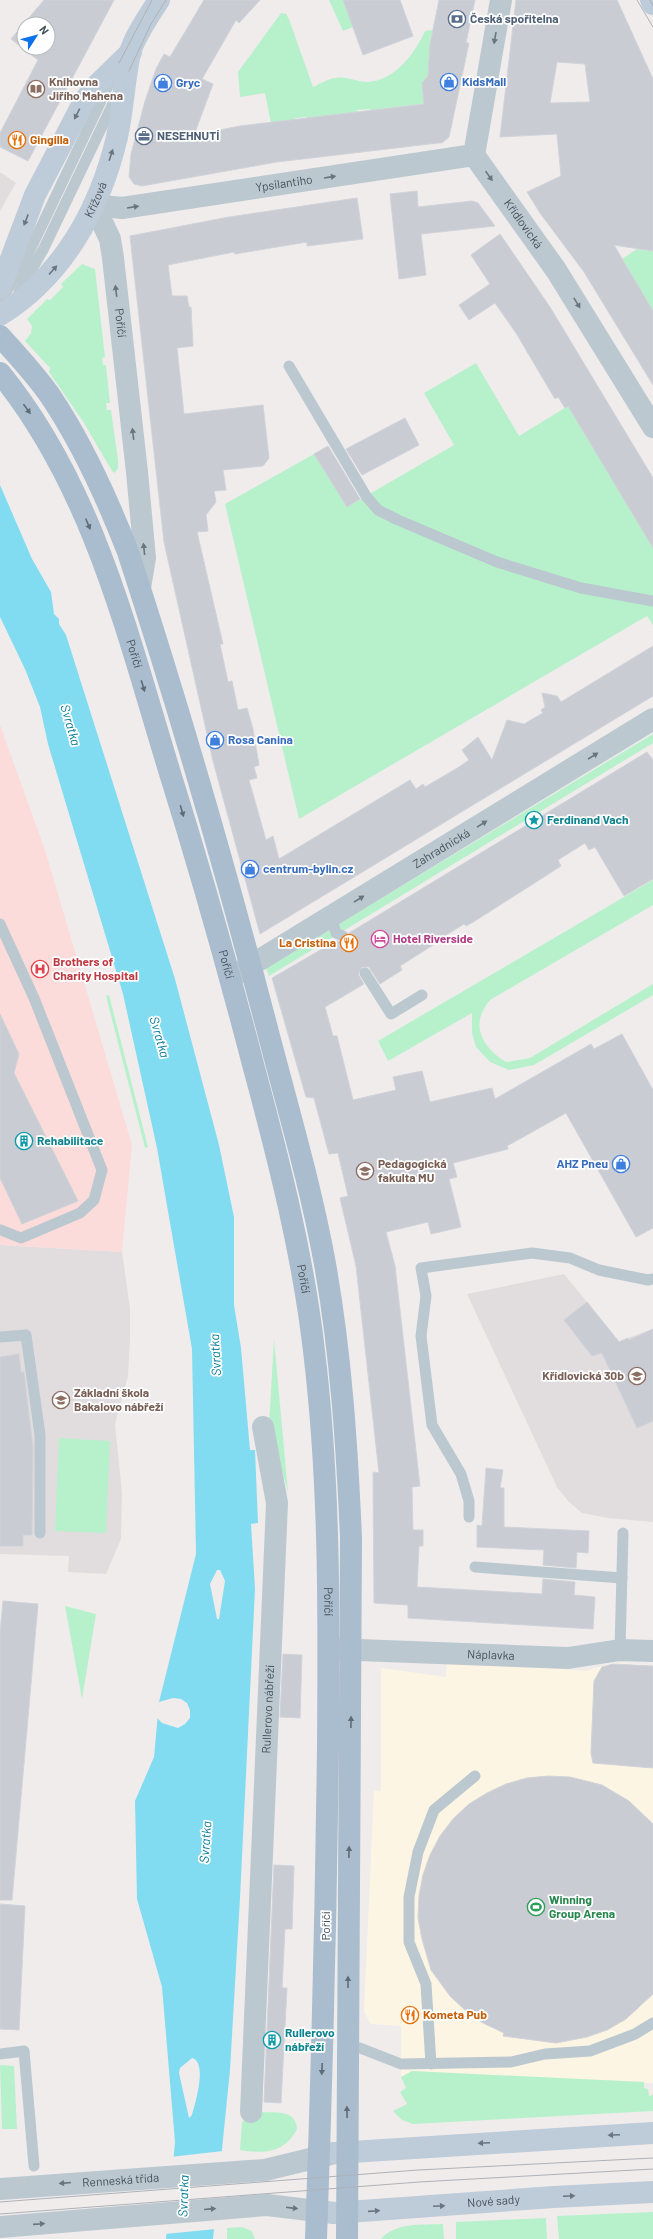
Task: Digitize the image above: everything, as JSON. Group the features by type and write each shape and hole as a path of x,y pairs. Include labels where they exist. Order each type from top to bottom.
{"main road":[{"name":"Křížová","path":"0,317 39,284 57,265 80,233 94,205 116,138 126,62 159,0"},
{"path":"651,0 653,4"},
{"name":"Křížová","path":"0,288 8,248 83,103 93,89 126,62"},
{"name":"Poříčí","path":"0,317 74,436 112,511 140,588 251,966 304,1170 325,1264 337,1349 347,1444 351,1538 351,1650 347,2048 334,2153 333,2212 316,2239"},
{"name":"Poříčí","path":"0,373 31,415 63,471 88,522 103,561 180,803 230,978 282,1174 302,1269 314,1349 324,1448 328,1522 326,1955 334,2153 333,2212 348,2239"},
{"path":"334,2153 653,2133"},
{"name":"Nové sady","path":"333,2212 653,2192"}],"street":[{"path":"474,155 501,0"},
{"name":"Ypsilantiho","path":"94,205 122,208 474,155"},
{"name":"Křídlovická","path":"474,155 556,270 653,427"},
{"name":"Poříčí","path":"94,205 110,239 113,258 145,558 140,588"},
{"name":"Zahradnická","path":"230,978 653,718"},
{"name":"Rullerovo nábřeží","path":"251,2112 277,1503 264,1427"},
{"name":"Náplavka","path":"328,1649 568,1658 620,1650 653,1652"},
{"name":"Renneská třída","path":"0,2189 146,2177 265,2170 334,2153"},
{"path":"6,2231 144,2216 267,2205 333,2212"}],"lane":[{"path":"0,317 31,274 126,62"},
{"path":"289,366 366,496 378,510 497,562 581,588 653,601"},
{"path":"330,917 336,933 343,936"},
{"path":"0,924 34,998 102,1170 94,1200 80,1213 21,1238 0,1230"},
{"path":"365,973 392,1014 422,995"},
{"path":"469,1517 469,1501 461,1474 432,1425 421,1336 426,1296 421,1268 532,1253 570,1258 599,1270 653,1280"},
{"path":"0,1337 26,1335 40,1435 40,1533"},
{"path":"620,1650 623,1533"},
{"path":"475,1567 622,1578"},
{"path":"431,2064 426,1984 409,1942 409,1897 418,1852 434,1810 475,1776"},
{"path":"347,2048 360,2048 401,2064 511,2062 545,2054 590,2051 636,2034 653,2023"},
{"path":"0,2054 24,2051 34,2166"}],"shaded area":[{"path":"0,172 16,183 0,211"},
{"name":"Brothers of Charity Hospital","path":"0,725 45,850 132,1145 122,1252 0,1245"},
{"name":"Základní škola Bakalovo nábřeží","path":"0,1245 122,1252 130,1308 130,1340 128,1376 115,1424 122,1493 121,1539 106,1574 68,1572 69,1556 0,1554"},
{"path":"564,1274 619,1341 653,1329 653,1522 608,1518 582,1513 568,1501 557,1487 467,1294"},
{"path":"447,1660 586,1671 613,1663 653,1665 653,2083 412,2071 401,2077 401,2026 371,2024 364,2012 374,1791 381,1791 381,1668 446,1677"}],"green space":[{"path":"329,0 343,0 353,27 343,31"},
{"path":"281,13 286,14 289,19 313,87 333,78 344,78 367,82 386,77 410,57 425,31 433,30 431,36 428,76 422,84 428,103 379,109 371,116 370,109 357,110 358,118 352,115 339,114 308,124 306,117 295,118 295,125 271,123 265,93 240,97 238,72"},
{"path":"637,249 653,251 653,311 622,259"},
{"path":"82,264 95,269 105,357 102,358 103,365 106,365 110,403 106,403 107,410 111,410 118,460 118,468 115,473 112,471 84,423 49,372 50,368 25,341 31,333 32,326 27,319 47,299 50,300 63,287 61,284"},
{"path":"476,363 519,436 568,406 653,547 653,625 647,616 299,819 225,504 314,454 347,507 454,445 424,393"},
{"path":"653,734 653,743 269,976 266,968"},
{"path":"653,880 653,905 490,1000 480,1018 481,1035 490,1050 506,1062 530,1058 653,984 653,995 534,1065 509,1070 490,1062 476,1047 472,1033 472,1013 388,1061 378,1041"},
{"path":"109,995 148,1147 145,1148 106,996"},
{"path":"274,1339 288,1492 269,1425"},
{"path":"59,1438 110,1441 106,1533 55,1531"},
{"path":"65,1606 96,1614 82,1699"},
{"path":"0,2065 14,2066 17,2129 2,2129"},
{"path":"412,2071 644,2082 644,2088 648,2089 649,2096 653,2095 653,2111 413,2124 402,2120 393,2111 407,2104 400,2092 406,2088 401,2077"},
{"path":"260,2112 284,2113 289,2115 296,2123 297,2129 286,2143 273,2150 257,2152 240,2150 242,2122"},
{"path":"653,2212 653,2239 559,2239 557,2216"},
{"path":"546,2218 547,2239 456,2239 456,2222"},
{"path":"443,2224 444,2239 381,2239 387,2234 401,2227"},
{"path":"242,2227 252,2231 255,2239 227,2239 227,2228"}],"water":[{"name":"Svratka","path":"0,485 32,559 51,592 54,614 59,619 59,624 66,635 175,979 219,1145 234,1217 234,1305 241,1348 250,1450 255,1450 258,1523 251,1524 255,1589 240,1898 230,2070 213,2239 166,2239 175,2142 162,1987 137,1899 135,1801 154,1757 159,1702 196,1554 192,1349 157,1148 123,994 48,744 40,707 25,669 0,617","holes":["217,1570 220,1570 225,1581 219,1619 217,1619 210,1584","192,2058 197,2061 200,2075 196,2102 192,2115 189,2118 179,2073 180,2068"]}],"pier":[{"path":"173,1698 181,1699 187,1703 190,1710 190,1718 185,1724 178,1728 162,1723 156,1717 159,1702"},
{"path":"223,2151 216,2229 165,2234 170,2157"}],"building":[{"path":"44,0 114,0 28,161 0,147 0,133 38,60 33,56 56,56 56,16 30,16"},
{"path":"204,0 260,0 239,23 236,20 202,79 213,84 194,135 240,126 424,104 422,83 428,76 430,44 439,0 475,0 466,43 469,43 449,137 442,143 277,162 142,186 134,184 129,177 131,154 145,101 156,69 164,54 170,57"},
{"path":"343,0 400,0 413,36 363,55"},
{"path":"516,0 617,0 653,79 653,251 614,245 653,311 653,385 584,272 540,213 527,192 561,176 557,134 500,137","holes":["557,62 585,64 590,102 550,103"]},
{"path":"16,33 16,43 11,39"},
{"path":"417,191 418,207 472,201 478,203 495,226 421,234 426,275 399,279 390,194"},
{"path":"357,198 363,239 307,246 307,242 235,254 234,252 168,265 172,296 187,296 189,307 191,307 193,346 177,348 184,414 263,405 269,458 263,466 223,470 226,490 214,491 216,502 206,515 208,531 197,532 223,644 220,644 228,682 232,681 238,710 247,708 253,729 259,765 254,767 257,778 249,780 266,840 273,836 279,859 410,780 416,789 423,784 425,787 459,767 469,760 462,750 478,737 492,760 507,720 524,724 543,713 541,710 545,707 542,693 557,696 561,702 653,646 653,696 260,934 213,761 164,542 130,236 229,217"},
{"path":"500,234 550,307 653,478 653,548 568,406 565,408 558,397 555,399 516,333 495,303 469,320 459,305 490,284 471,255"},
{"path":"405,418 419,445 362,475 346,449"},
{"path":"328,446 360,499 347,507 314,454"},
{"path":"647,752 653,760 653,879 624,896 595,847 589,850 585,843 558,860 561,866 475,921 466,926 464,924 432,944 433,945 400,966 402,970 380,984 369,967 362,967 358,974 364,984 325,1007 333,1036 337,1036 353,1100 396,1090 393,1077 422,1071 430,1102 492,1088 495,1099 591,1044 594,1049 622,1034 653,1090 653,1228 636,1237 566,1113 507,1146 508,1149 453,1163 457,1177 449,1179 461,1227 431,1234 428,1222 386,1232 395,1266 420,1486 412,1487 413,1530 423,1530 423,1546 419,1546 417,1587 542,1594 543,1579 575,1582 574,1595 595,1597 593,1629 408,1618 408,1605 374,1603 373,1472 379,1473 356,1266 340,1198 348,1196 338,1153 329,1154 314,1098 306,1097 272,978 336,941 347,942 350,938 349,933"},
{"name":"Rehabilitace","path":"0,1014 19,1054 14,1073 78,1201 22,1224 0,1178"},
{"path":"587,1302 619,1342 628,1338 629,1340 653,1329 653,1421 637,1428 602,1353 592,1356 564,1320"},
{"path":"19,1354 21,1372 24,1372 33,1448 32,1535 23,1535 23,1546 0,1546 0,1357"},
{"path":"486,1468 503,1470 500,1488 504,1488 504,1527 589,1531 588,1553 577,1552 576,1568 543,1565 544,1550 477,1547 477,1525 482,1526"},
{"path":"3,1601 38,1604 12,1900 0,1900 0,1633"},
{"path":"283,1654 302,1655 300,1718 280,1717"},
{"path":"613,1664 653,1666 653,1768 593,1763 591,1753 594,1681 602,1667"},
{"name":"Winning Group Arena","path":"548,1776 570,1777 602,1785 629,1801 653,1824 653,1994 626,2019 607,2030 587,2037 556,2043 503,2036 504,2033 483,2023 466,2011 450,1996 431,1970 422,1939 418,1918 419,1896 423,1875 430,1855 440,1836 453,1819 469,1804 506,1784 527,1778"},
{"path":"274,1865 294,1866 292,1929 285,1929 282,1988 287,1988 281,2103 264,2102"},
{"path":"0,1904 25,1906 19,2030 0,2029"}],"tram line":[{"path":"119,63 152,0"},
{"path":"129,71 151,24 166,0"},
{"path":"637,0 653,27"},
{"path":"650,0 653,6"},
{"path":"0,2202 418,2170 653,2158"},
{"path":"0,2214 419,2182 653,2169"}],"place":[{"name":"Česká spořitelna","path":"457,19"},
{"name":"KidsMall","path":"449,82"},
{"name":"Gryc","path":"163,83"},
{"name":"Knihovna Jiřího Mahena","path":"36,89"},
{"name":"NESEHNUTÍ","path":"144,136"},
{"name":"Gingilla","path":"17,140"},
{"name":"Rosa Canina","path":"215,740"},
{"name":"Ferdinand Vach","path":"534,820"},
{"name":"centrum-bylin.cz","path":"250,869"},
{"name":"Hotel Riverside","path":"380,939"},
{"name":"La Cristina","path":"349,943"},
{"name":"Brothers of Charity Hospital","path":"40,969"},
{"name":"Rehabilitace","path":"24,1141"},
{"name":"AHZ Pneu","path":"621,1164"},
{"name":"Pedagogická fakulta MU","path":"365,1171"},
{"name":"Křídlovická 30b","path":"637,1376"},
{"name":"Základní škola Bakalovo nábřeží","path":"61,1400"},
{"name":"Winning Group Arena","path":"536,1907"},
{"name":"Kometa Pub","path":"410,2015"},
{"name":"Rullerovo nábřeží","path":"272,2040"}]}
